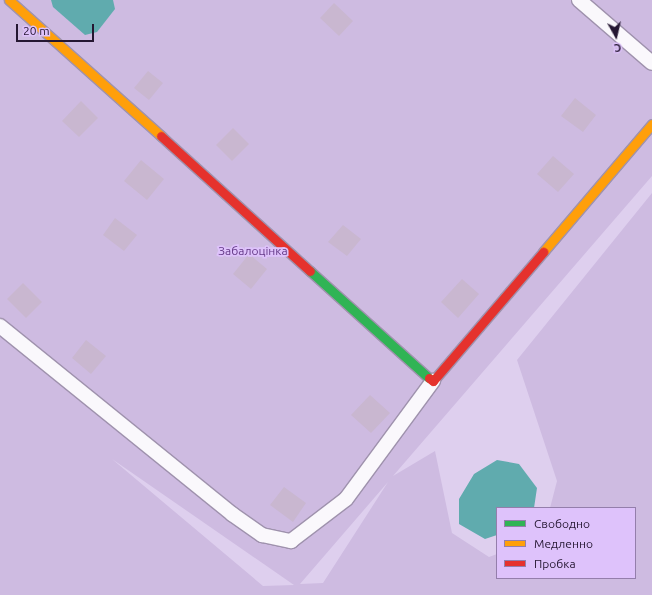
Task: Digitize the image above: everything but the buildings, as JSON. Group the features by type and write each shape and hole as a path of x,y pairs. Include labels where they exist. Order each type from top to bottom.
{"street":[{"path":"11,1 433,381 652,124"}],"lane":[{"path":"579,0 652,64"},
{"path":"0,326 232,514 262,535 291,540 346,499 433,381"}],"green space":[{"name":"Забалоцінка","path":"0,0 652,0 652,176 393,476 435,451 452,533 489,557 496,554 496,579 636,579 636,507 550,507 557,481 517,360 652,193 652,595 0,595","holes":["112,459 294,585 263,586","388,482 323,583 300,584"]}],"shaded area":[{"path":"51,0 113,0 115,9 97,32 85,35 53,7"},
{"path":"497,460 519,464 537,488 534,507 496,507 496,535 485,539 459,524 459,499 474,474"}],"traffic: fast":[{"path":"310,271 429,378"}],"traffic: slow":[{"path":"9,0 161,136"},
{"path":"543,252 652,124"}],"traffic: jam":[{"path":"161,136 310,271"},
{"path":"429,378 433,381 543,252"}]}
